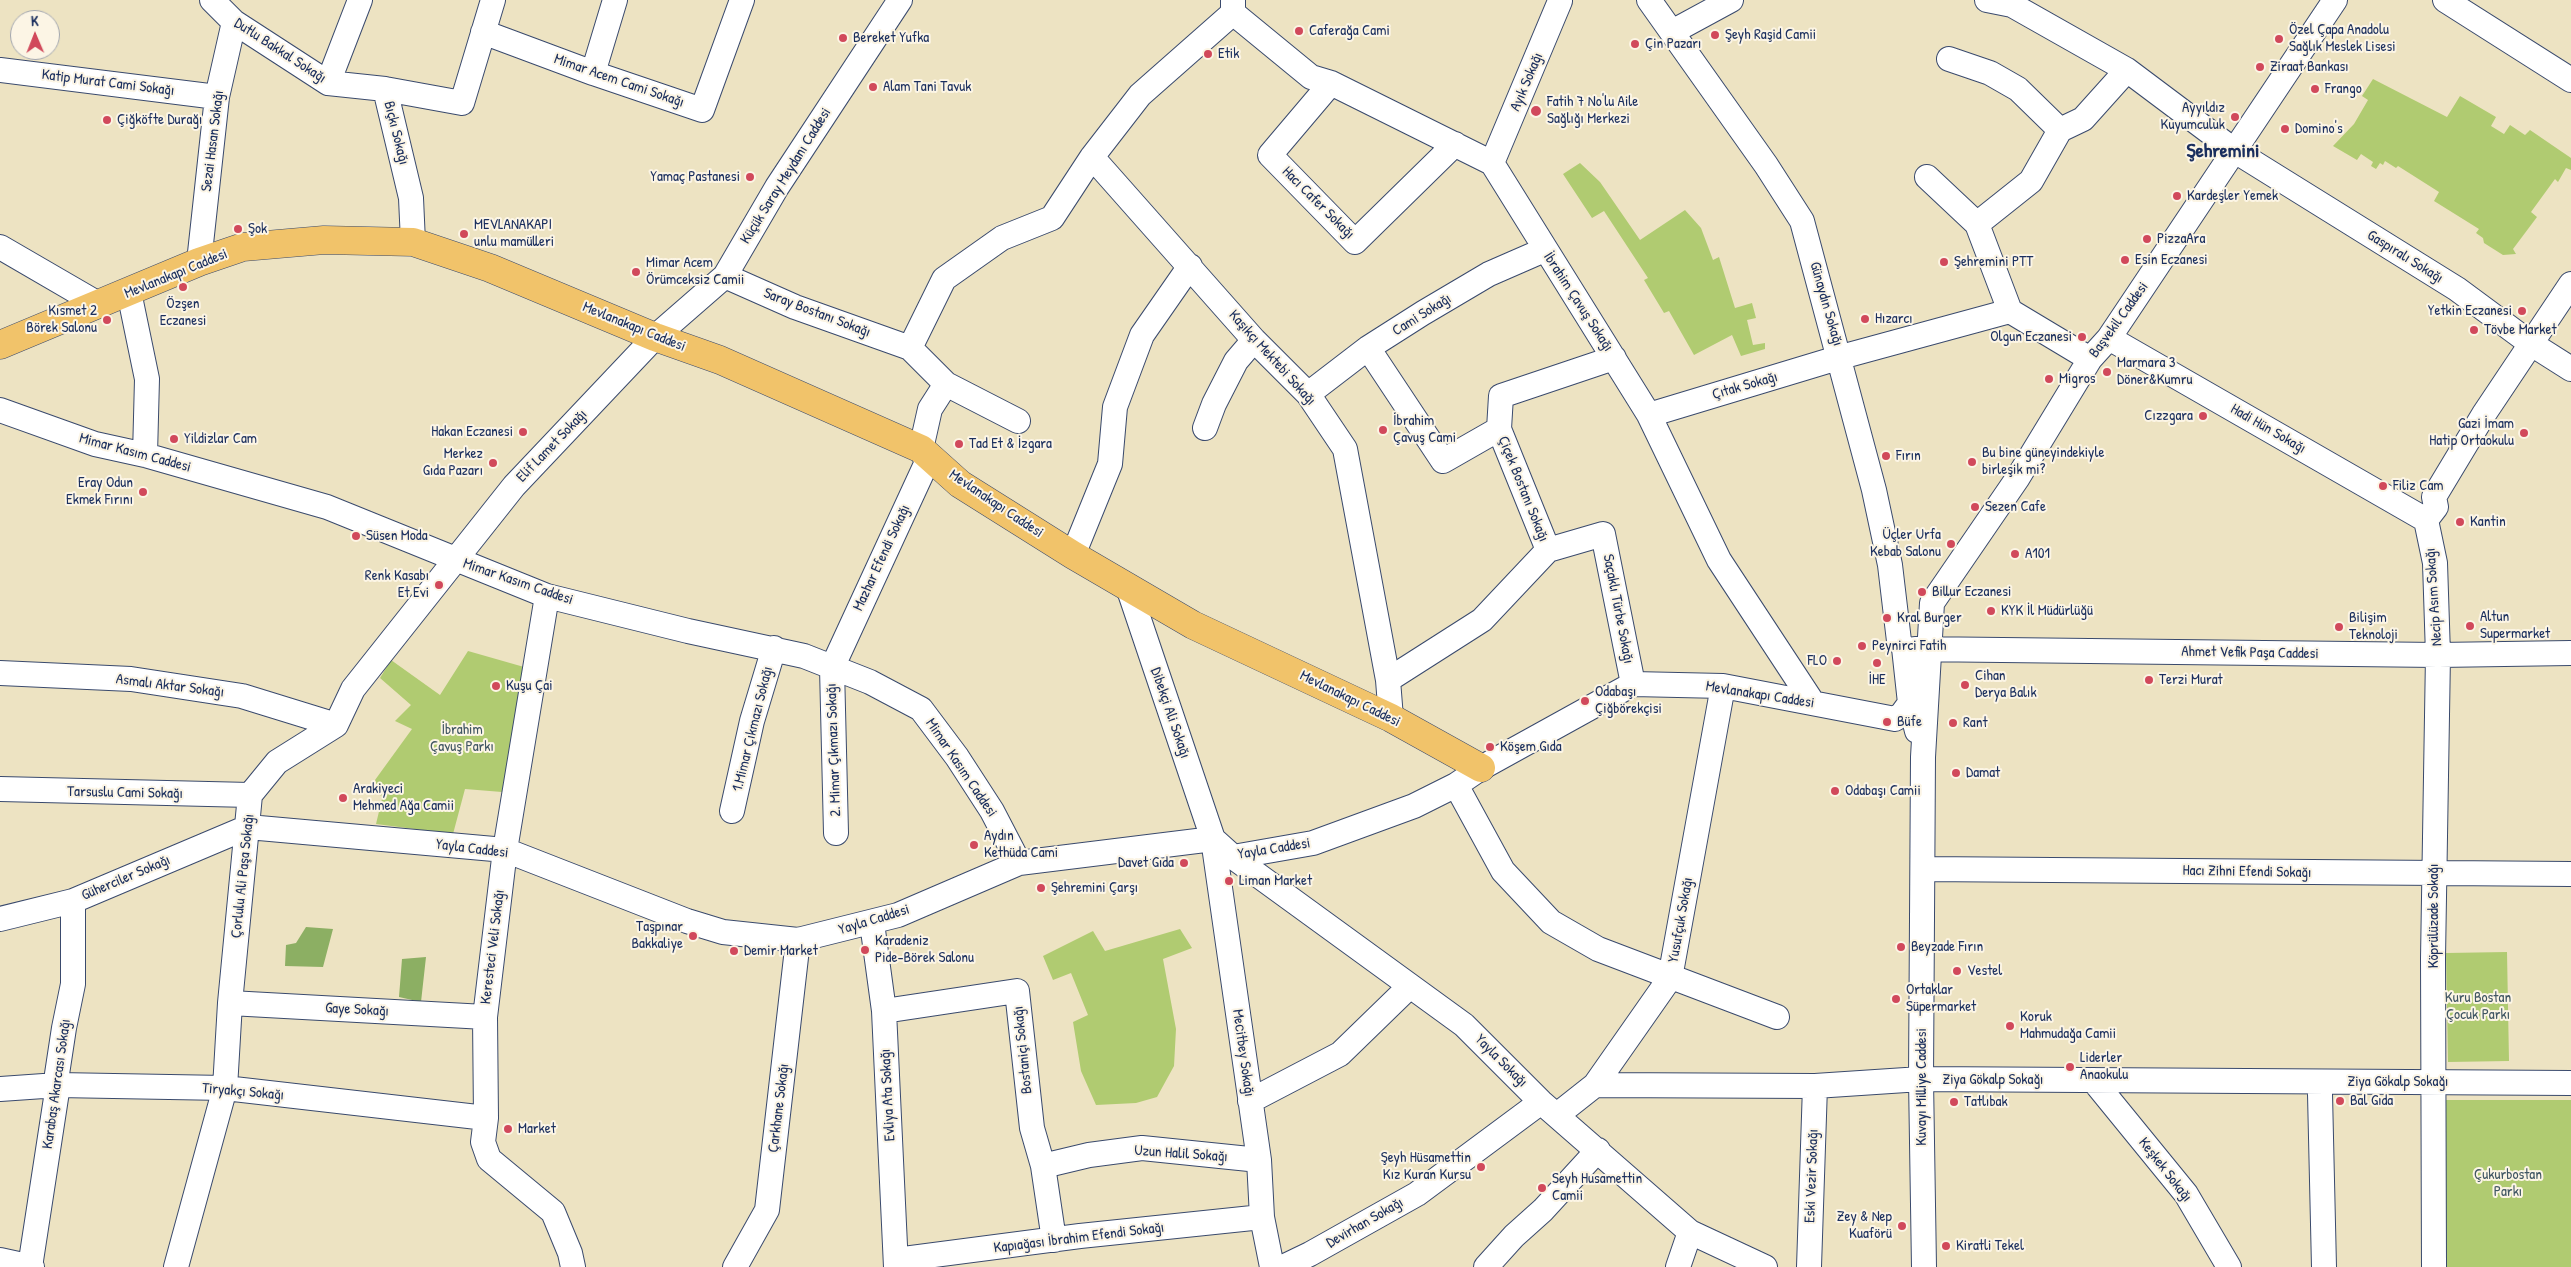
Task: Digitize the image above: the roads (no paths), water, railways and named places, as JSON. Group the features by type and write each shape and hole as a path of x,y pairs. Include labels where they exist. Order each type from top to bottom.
{"main road":[{"name":"Mevlanakapı Caddesi","path":"0,345 100,305 199,262 243,247 324,240 414,242 490,268 655,337 720,360 921,449 960,484 1073,556 1192,625 1390,718 1481,768"}],"street":[{"name":"Dutlu Bakkal Sokağı","path":"212,0 234,22 328,84 385,89"},
{"path":"328,84 360,0"},
{"name":"Bıçkı Sokağı","path":"414,242 411,198 385,89 462,103 494,0"},
{"path":"593,73 615,0"},
{"name":"Mimar Acem Cami Sokağı","path":"484,32 593,73 702,110 742,0"},
{"name":"Küçük Saray Meydanı Caddesi","path":"655,337 725,276 777,187 900,0"},
{"path":"1553,0 1582,0"},
{"name":"Ayık Sokağı","path":"1492,163 1560,0"},
{"name":"Günaydın Sokağı","path":"1650,0 1766,165 1802,221 1841,358 1874,490 1890,565 1900,641 1904,648 1910,702 1923,757"},
{"path":"1672,32 1731,0"},
{"name":"Gaspıralı Sokağı","path":"1987,0 2014,3 2127,70 2235,151 2457,289 2530,343 2571,369"},
{"name":"Başvekil Caddesi","path":"1923,757 1932,603 2017,479 2090,359 2110,338 2335,0"},
{"path":"2445,0 2571,80"},
{"path":"1018,421 946,384 910,348 944,279 1002,238 1052,218 1092,157 1140,95 1233,6 1311,77 1331,83 1492,163"},
{"name":"Sezai Hasan Sokağı","path":"199,262 217,96 234,22"},
{"path":"1949,59 1990,73 2018,89 2060,130"},
{"name":"Katip Murat Cami Sokağı","path":"0,70 217,96"},
{"path":"1977,224 2031,181 2060,130 2083,119 2127,70"},
{"name":"Hacı Cafer Sokağı","path":"1331,83 1270,155 1355,242 1455,144"},
{"name":"Kaşıkçı Mektebi Sokağı","path":"1092,157 1254,340 1308,394 1345,449 1388,680 1390,718"},
{"name":"İbrahim Çavuş Sokağı","path":"1492,163 1544,250 1649,415 1719,560 1813,702"},
{"path":"1928,177 1977,224 2010,311 2090,359"},
{"path":"0,246 100,305"},
{"name":"Cami Sokağı","path":"1308,394 1368,348 1489,274 1544,250"},
{"path":"1073,556 1110,464 1115,407 1142,334 1190,266"},
{"name":"Saray Bostanı Sokağı","path":"725,276 795,307 910,348"},
{"path":"2426,520 2436,507 2434,497 2530,343 2571,284"},
{"path":"129,292 147,379 145,454"},
{"name":"Çıtak Sokağı","path":"1649,415 1841,358 2010,311"},
{"name":"Elif Lamet Sokağı","path":"455,560 514,486 655,337"},
{"name":"Hadi Hün Sokağı","path":"2110,338 2426,520"},
{"path":"1206,428 1214,404 1236,361 1254,340"},
{"path":"1368,348 1443,461 1499,429"},
{"name":"Çiçek Bostanı Sokağı","path":"1548,550 1499,429 1502,396 1614,358"},
{"name":"Mazhar Efendi Sokağı","path":"832,668 927,462 921,449 930,409 946,384"},
{"name":"Mimar Kasım Caddesi","path":"0,410 95,444 145,454 327,507 547,596 688,631 774,648 804,656 870,682 921,709 957,757 982,795 1019,863"},
{"name":"Necip Asım Sokağı","path":"2426,520 2435,563 2438,655"},
{"name":"Saçaklı Türbe Sokağı","path":"1548,550 1603,534 1632,684"},
{"path":"1388,680 1482,620 1548,550"},
{"path":"336,725 353,689 455,560"},
{"name":"Dibekçi Ali Sokağı","path":"1128,587 1213,839"},
{"name":"Keresteci Veli Sokağı","path":"547,596 505,850 485,1017 486,1118 483,1142 488,1159 553,1212 570,1253 573,1267"},
{"name":"1.Mimar Çıkmazı Sokağı","path":"732,810 752,721 774,648"},
{"name":"Ahmet Vefik Paşa Caddesi","path":"1904,648 1930,650 2438,655 2571,653"},
{"name":"Köprülüzade Sokağı","path":"2434,1267 2434,874 2438,655"},
{"name":"2. Mimar Çıkmazı Sokağı","path":"832,668 836,833"},
{"name":"Asmalı Aktar Sokağı","path":"0,673 131,679 242,696 336,725"},
{"path":"1481,768 1632,684"},
{"name":"Mevlanakapı Caddesi","path":"1632,684 1723,686 1895,719 1902,714 1910,702"},
{"name":"Yusufçuk Sokağı","path":"1549,1108 1594,1085 1670,978 1723,686"},
{"name":"Çorlulu Ali Paşa Sokağı","path":"176,1267 226,1088 230,1003 250,795 277,762 336,725"},
{"name":"Kuvayı Milliye Caddesi","path":"1923,757 1922,1079 1924,1267"},
{"name":"Yayla Caddesi","path":"248,827 505,850 687,921 723,932 798,940 898,915 1019,863 1213,839 1233,857 1314,843 1414,806 1456,785 1481,768"},
{"path":"1456,785 1503,871 1550,922 1598,949 1670,978 1777,1017"},
{"name":"Tarsuslu Cami Sokağı","path":"0,789 250,795"},
{"name":"Güherciler Sokağı","path":"0,919 73,901 248,827"},
{"name":"Meсitbey Sokağı","path":"1213,839 1259,1160 1262,1218 1272,1267"},
{"name":"Yayla Sokağı","path":"1233,857 1464,1025 1549,1108 1690,1232 1765,1267"},
{"name":"Hacı Zihni Efendi Sokağı","path":"1923,869 2571,874"},
{"name":"Karabaş Akarcası Sokağı","path":"31,1267 58,1085 57,1074 73,984 73,901"},
{"name":"Evliya Ata Sokağı","path":"872,923 884,1011 896,1263"},
{"name":"Çarkhane Sokağı","path":"735,1267 767,1210 798,940"},
{"path":"1250,1101 1340,1054 1410,986"},
{"name":"Bostaniçi Sokağı","path":"884,1011 1017,990 1032,1128 1044,1166 1054,1240"},
{"name":"Gaye Sokağı","path":"230,1003 485,1017"},
{"name":"Ziya Gökalp Sokağı","path":"1594,1085 1815,1086 1922,1079 2571,1083"},
{"name":"Keşkek Sokağı","path":"2093,1080 2186,1194 2229,1267"},
{"name":"Tiryakçı Sokağı","path":"0,1088 58,1085 226,1088 486,1118"},
{"name":"Eski Vezir Sokağı","path":"1808,1267 1815,1086"},
{"path":"2320,1094 2324,1267"},
{"name":"Devirhan Sokağı","path":"1283,1267 1310,1254 1417,1194 1549,1108"},
{"name":"Uzun Halil Sokağı","path":"1044,1166 1088,1155 1142,1148 1259,1160"},
{"path":"1486,1267 1514,1236 1543,1210 1598,1150"},
{"name":"Kapıağası İbrahim Efendi Sokağı","path":"896,1263 1054,1240 1262,1218"},
{"path":"1678,1267 1690,1232"},
{"path":"0,1260 31,1267"}],"place":[{"name":"Caferağa Cami","path":"1299,31"},
{"name":"Şeyh Raşid Camii","path":"1715,35"},
{"name":"Bereket Yufka","path":"843,38"},
{"name":"Özel Çapa Anadolu Sağlık Meslek Lisesi","path":"2279,39"},
{"name":"Çin Pazarı","path":"1635,44"},
{"name":"Etik","path":"1208,54"},
{"name":"Ziraat Bankası","path":"2260,67"},
{"name":"Alam Tani Tavuk","path":"873,87"},
{"name":"Frango","path":"2315,89"},
{"name":"Fatih 7 No'lu Aile Sağlığı Merkezi","path":"1536,111"},
{"name":"Ayyıldız Kuyumculuk","path":"2235,117"},
{"name":"Çiğköfte Durağı","path":"107,120"},
{"name":"Domino's","path":"2285,129"},
{"name":"Yamaç Pastanesi","path":"750,177"},
{"name":"Kardeşler Yemek","path":"2177,196"},
{"name":"Şok","path":"238,229"},
{"name":"MEVLANAKAPI unlu mamülleri","path":"464,234"},
{"name":"PizzaAra","path":"2147,239"},
{"name":"Esin Eczanesi","path":"2125,260"},
{"name":"Şehremini PTT","path":"1944,262"},
{"name":"Mimar Acem Örümceksiz Camii","path":"636,272"},
{"name":"Özşen Eczanesi","path":"183,287"},
{"name":"Yetkin Eczanesi","path":"2522,311"},
{"name":"Hızarcı","path":"1865,319"},
{"name":"Kısmet 2 Börek Salonu","path":"107,320"},
{"name":"Tövbe Market","path":"2474,330"},
{"name":"Olgun Eczanesi","path":"2082,337"},
{"name":"Marmara 3 Döner&Kumru","path":"2107,372"},
{"name":"Migros","path":"2049,379"},
{"name":"Cızzgara","path":"2203,416"},
{"name":"İbrahim Çavuş Cami","path":"1383,430"},
{"name":"Hakan Eczanesi","path":"523,432"},
{"name":"Gazi İmam Hatip Ortaokulu","path":"2524,433"},
{"name":"Yildizlar Cam","path":"174,439"},
{"name":"Tad Et & İzgara","path":"959,444"},
{"name":"Fırın","path":"1886,456"},
{"name":"Bu bine güneyindekiyle birleşik mi?","path":"1972,462"},
{"name":"Merkez Gıda Pazarı","path":"493,463"},
{"name":"Filiz Cam","path":"2383,486"},
{"name":"Eray Odun Ekmek Fırını","path":"143,492"},
{"name":"Sezen Cafe","path":"1975,507"},
{"name":"Kantin","path":"2460,522"},
{"name":"Süsen Moda","path":"356,536"},
{"name":"Üçler Urfa Kebab Salonu","path":"1951,544"},
{"name":"A101","path":"2015,554"},
{"name":"Renk Kasabı Et Evi","path":"439,585"},
{"name":"Billur Eczanesi","path":"1922,592"},
{"name":"KYK İl Müdürlüğü","path":"1991,611"},
{"name":"Kral Burger","path":"1887,618"},
{"name":"Altun Supermarket","path":"2470,626"},
{"name":"Bilişim Teknoloji","path":"2339,627"},
{"name":"Peynirci Fatih","path":"1862,646"},
{"name":"FLO","path":"1837,661"},
{"name":"İHE","path":"1877,663"},
{"name":"Terzi Murat","path":"2149,680"},
{"name":"Cihan Derya Balık","path":"1965,685"},
{"name":"Kuşu Çai","path":"496,686"},
{"name":"Odabaşı Çiğbörekçisi","path":"1585,701"},
{"name":"Büfe","path":"1887,722"},
{"name":"Rant","path":"1953,723"},
{"name":"Köşem Gıda","path":"1490,747"},
{"name":"Damat","path":"1956,773"},
{"name":"Odabaşı Camii","path":"1835,791"},
{"name":"Arakiyeci Mehmed Ağa Camii","path":"343,798"},
{"name":"Aydın Kethüda Cami","path":"974,845"},
{"name":"Davet Gıda","path":"1184,863"},
{"name":"Liman Market","path":"1229,881"},
{"name":"Şehremini Çarşı","path":"1041,888"},
{"name":"Taşpınar Bakkaliye","path":"693,936"},
{"name":"Beyzade Fırın","path":"1901,947"},
{"name":"Karadeniz Pide-Börek Salonu","path":"865,950"},
{"name":"Demir Market","path":"734,951"},
{"name":"Vestel","path":"1957,971"},
{"name":"Ortaklar Süpermarket","path":"1896,999"},
{"name":"Koruk Mahmudağa Camii","path":"2010,1026"},
{"name":"Liderler Anaokulu","path":"2070,1067"},
{"name":"Bal Gıda","path":"2340,1101"},
{"name":"Tatlıbak","path":"1954,1102"},
{"name":"Market","path":"508,1129"},
{"name":"Şeyh Hüsamettin Kız Kuran Kursu","path":"1481,1167"},
{"name":"Seyh Husamettin Camii","path":"1542,1188"},
{"name":"Zey & Nep Kuaförü","path":"1902,1226"},
{"name":"Kiratli Tekel","path":"1946,1246"}],"district":[{"name":"Şehremini","path":"2223,152"}],"park label":[{"name":"İbrahim Çavuş Parkı","path":"462,738"},
{"name":"Kuru Bostan Çocuk Parkı","path":"2478,1006"},
{"name":"Çukurbostan Parkı","path":"2508,1184"}]}
